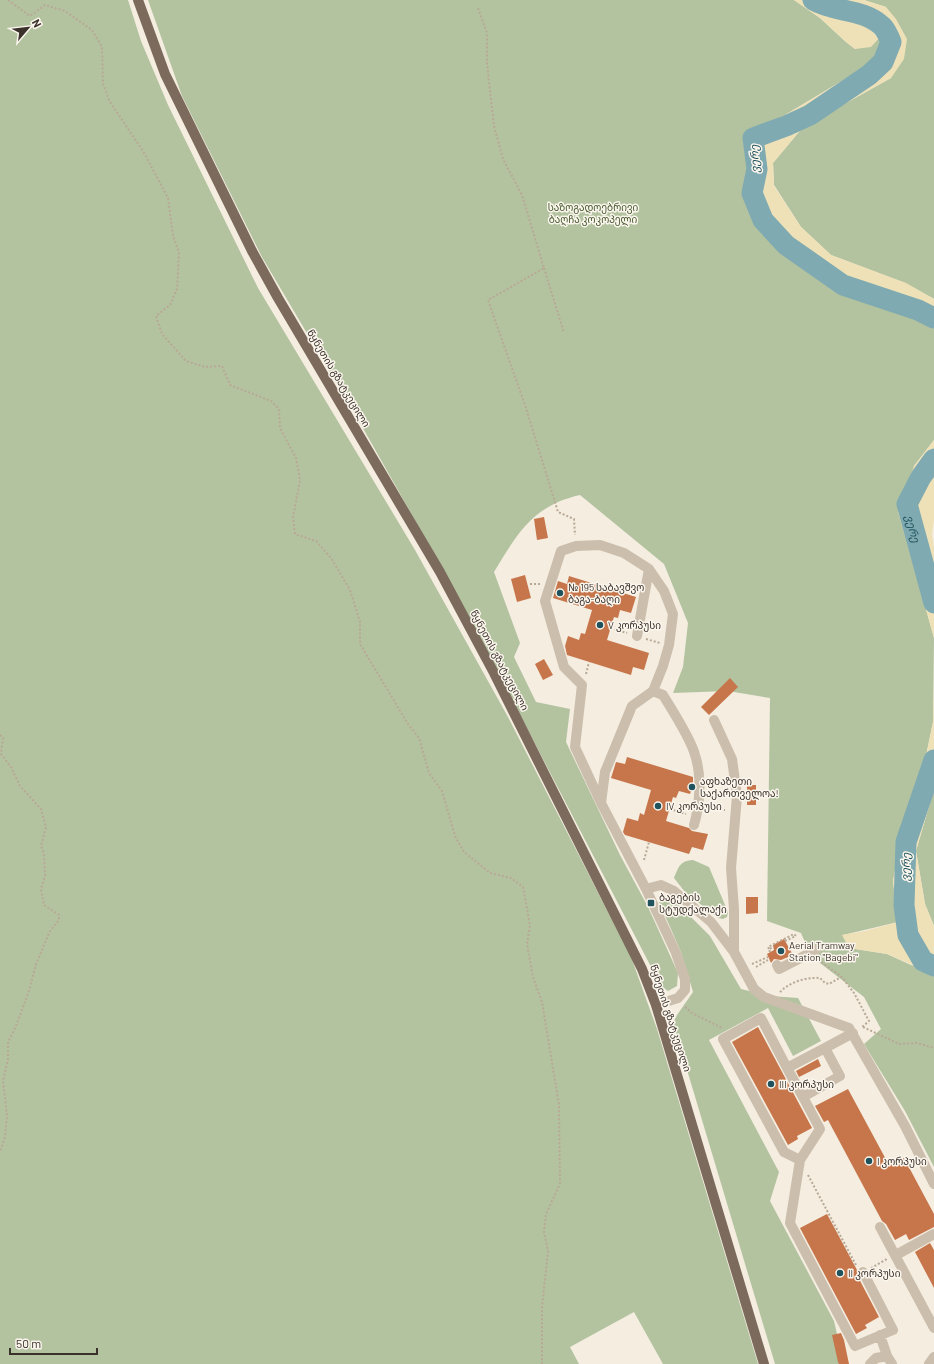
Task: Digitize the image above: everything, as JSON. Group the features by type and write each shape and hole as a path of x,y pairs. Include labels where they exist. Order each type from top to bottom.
{"main road":[{"name":"წყნეთის გზატკეცილი","path":"138,0 165,74 252,251 278,298 440,572 494,673 636,956 656,1006 764,1364"}],"street":[{"path":"601,804 605,772 632,706 653,691 663,666 669,645 673,614 664,591 649,569 624,553 600,545 576,546 561,551 545,601 564,667 582,685 575,747 601,804 646,889 676,953 685,979 685,990 678,998 656,1006"},
{"path":"638,636 649,569"},
{"path":"653,691 663,695 695,754 698,767 698,808 694,825"},
{"path":"714,720 732,759 737,796 731,868 734,909 734,952"},
{"path":"646,889 661,885 674,891 712,922 734,952 754,989 764,997 846,1026 853,1033 905,1126 934,1184"},
{"path":"777,965 779,969 813,953"},
{"path":"800,1160 784,1152 723,1039 761,1018 820,1129 800,1160 790,1223 855,1346 893,1330 864,1272"},
{"path":"787,1068 853,1033"},
{"path":"803,1097 840,1076 825,1048"},
{"path":"880,1227 934,1328"},
{"path":"896,1255 934,1234"},
{"path":"870,1364 876,1358 889,1360 880,1335"},
{"path":"929,1364 934,1357"}],"path":[{"path":"8,0 30,16 45,5 65,11 92,30 102,47 103,84 110,102 143,150 168,198 173,236 179,252 177,289 170,305 156,316 162,334 186,361 205,367 222,366 230,385 271,401 279,409 280,428 296,458 300,480 293,517 295,534 316,541 331,558 350,590 360,622 360,644 408,724 419,738 429,773 442,791 455,836 464,852 490,873 511,878 523,887 530,925 527,944 533,977 542,1002 559,1105 560,1184 546,1214 544,1232 548,1251 542,1308 542,1364"},
{"path":"478,8 487,33 487,64 494,126 503,159 522,195 564,333"},
{"path":"544,268 488,300 526,408 558,512 574,519 576,546"},
{"path":"530,584 545,583"},
{"path":"611,628 627,633"},
{"path":"638,636 669,645"},
{"path":"0,735 3,738 1,754 11,767 20,786 41,809 46,827 41,846 44,854 45,876 41,889 44,905 59,915 59,920 50,931 44,944 36,964 29,991 8,1042 8,1059 3,1081 6,1115 5,1136 0,1152"},
{"path":"698,808 736,810"},
{"path":"670,809 686,814"},
{"path":"639,875 649,842"},
{"path":"769,949 768,947 794,934 796,936 785,941"},
{"path":"790,949 800,944"},
{"path":"769,949 774,947"},
{"path":"813,953 841,976 854,994 869,1020 863,1027 853,1033"},
{"path":"756,971 752,965 768,956"},
{"path":"756,967 764,962"},
{"path":"773,1001 784,988 810,977 820,978 825,983 829,984 841,976"},
{"path":"684,1006 692,1013 720,1026"},
{"path":"863,1027 899,1044 917,1043 934,1048"},
{"path":"800,1160 854,1261"},
{"path":"864,1272 896,1255"}],"green space":[{"path":"0,0 128,0 141,41 168,105 258,288 415,550 508,717 631,957 657,1029 758,1364 663,1364 634,1312 570,1347 579,1364 0,1364"},
{"name":"საზოგადოებრივი ბაღჩა კოკოპელი","path":"148,0 794,0 820,18 855,49 881,35 884,41 880,58 775,121 749,179 749,197 762,227 908,314 934,327 934,440 914,466 921,590 934,638 933,722 922,775 903,828 893,881 898,922 843,935 849,948 887,954 911,965 934,971 934,1167 905,1111 864,1044 881,1029 864,997 811,956 801,933 767,921 770,698 728,691 673,693 683,667 688,623 664,564 580,495 550,506 538,514 519,533 494,572 520,643 514,657 536,702 570,709 566,742 620,855 648,907 678,973 677,986 668,991 661,986 464,607 364,430 262,257 182,96"},
{"path":"864,0 934,0 934,299 905,283 831,255 801,227 774,185 773,163 803,127 891,78 886,7"},
{"path":"934,789 934,926 925,904 916,851"},
{"path":"693,860 709,867 728,912 727,917 723,919 718,918 685,892 674,878 680,865"},
{"path":"670,896 710,936 741,989 770,996 798,998 821,1041 793,1056 768,1008 709,1040 779,1172 770,1201 834,1321 844,1364 775,1364 673,1023 693,992 681,952 659,902"}],"sand":[{"path":"794,0 864,0 886,7 896,19 907,39 904,59 891,78 803,127 773,163 774,186 801,227 831,255 906,283 934,299 934,327 908,314 835,286 785,256 762,227 749,197 749,179 755,153 775,121 880,58 884,41 881,36 871,47 855,49 820,18"},
{"path":"934,440 934,520 932,534 934,547 934,638 898,512 914,466"},
{"path":"934,687 934,789 916,851 925,904 934,926 934,971 929,972 887,954 849,948 842,935 865,931 898,922 893,881 903,828 922,775 933,722"}],"building":[{"path":"544,517 548,538 537,540 534,519"},
{"path":"525,575 531,598 517,602 511,579"},
{"name":"V კორპუსი","path":"569,576 636,597 631,613 620,610 618,618 614,617 607,640 649,653 644,670 633,667 631,675 567,655 565,646 568,636 579,640 581,633 585,634 592,610 553,598 558,581 567,584"},
{"path":"544,659 553,675 543,680 535,664"},
{"path":"730,678 738,687 709,715 701,707"},
{"name":"IV კორპუსი","path":"627,757 693,777 693,785 690,794 679,791 676,798 673,797 666,821 689,828 692,831 708,834 703,850 692,847 689,854 625,835 623,832 627,818 638,821 640,813 644,815 651,790 611,778 616,762 625,764"},
{"path":"747,785 756,785 756,805 747,805"},
{"path":"746,897 758,897 758,913 746,914"},
{"name":"Aerial Tramway Station \"Bagebi\"","path":"784,939 793,955 781,960 774,959 771,963 767,954 774,950 773,945"},
{"name":"III კორპუსი","path":"758,1027 812,1128 797,1136 798,1139 788,1145 732,1042"},
{"path":"818,1059 821,1066 799,1077 796,1071"},
{"name":"I კორპუსი","path":"848,1089 889,1165 904,1158 934,1214 934,1227 909,1240 906,1234 895,1240 886,1224 882,1221 828,1120 824,1122 815,1106"},
{"name":"II კორპუსი","path":"827,1214 857,1270 857,1275 879,1317 865,1325 867,1328 856,1334 800,1228"},
{"path":"930,1243 934,1250 934,1288 915,1252"},
{"path":"841,1333 849,1364 839,1364 838,1362 832,1335"}],"waterway":[{"name":"ვერე","path":"813,0 830,7 858,13 874,20 882,26 891,42 883,62 869,75 810,115 786,126 753,138 757,169 752,193 763,220 786,245 843,285 918,310 934,318"},
{"name":"ვერე","path":"934,459 921,477 907,504 934,603"},
{"name":"ვერე","path":"934,760 906,842 904,905 908,935 923,961 934,966"}],"place":[{"name":"№ 195 საბავშვო ბაგა-ბაღი","path":"560,593"},
{"name":"V კორპუსი","path":"600,625"},
{"name":"აფხაზეთი საქართველოა!","path":"692,787"},
{"name":"IV კორპუსი","path":"658,806"},
{"name":"ბაგების სტუდქალაქი","path":"651,903"},
{"name":"Aerial Tramway Station \"Bagebi\"","path":"781,951"},
{"name":"III კორპუსი","path":"771,1084"},
{"name":"I კორპუსი","path":"869,1161"},
{"name":"II კორპუსი","path":"840,1273"}]}
